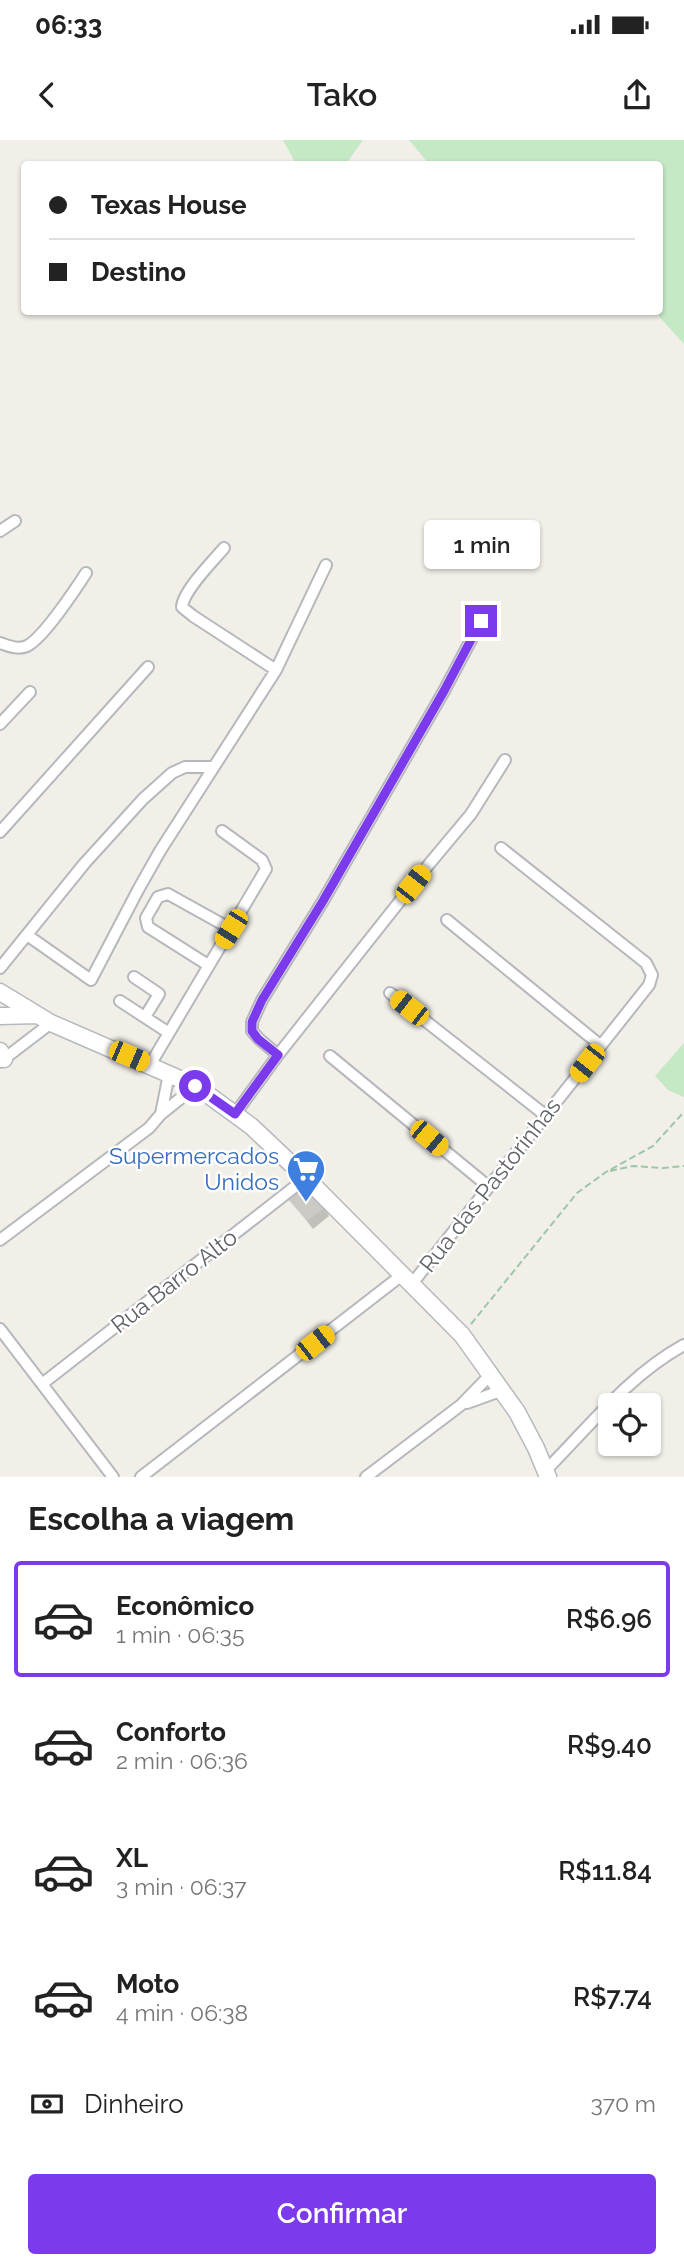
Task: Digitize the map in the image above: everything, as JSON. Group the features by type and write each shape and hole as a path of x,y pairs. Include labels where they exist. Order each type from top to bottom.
{"street":[{"path":"0,531 16,521"},
{"path":"224,548 189,591 182,607 276,670"},
{"path":"27,935 91,980 138,890 276,670 326,565"},
{"path":"0,643 16,648 26,647 58,613 86,573"},
{"path":"278,1055 252,1031 252,1022 262,1000 330,889 444,691 481,621"},
{"path":"0,832 148,667"},
{"path":"0,724 30,692"},
{"path":"235,1114 278,1055 471,814 505,760"},
{"path":"0,968 84,864 142,799 172,773 185,767 214,767"},
{"path":"150,1065 266,869 262,860 222,831"},
{"name":"Rua das Pastorinhas","path":"141,1477 407,1280 489,1187 649,985 652,975 646,963 501,848"},
{"path":"208,965 148,927 146,918 158,897 167,894 231,929"},
{"path":"447,920 600,1045"},
{"path":"134,977 159,994 145,1017"},
{"path":"0,992 44,1019 195,1086 251,1126 462,1335 503,1390 536,1448 547,1474 633,1381 667,1354 684,1345"},
{"path":"390,993 545,1115"},
{"path":"120,1001 169,1033"},
{"path":"0,1016 44,1019"},
{"path":"1,1057 44,1019"},
{"path":"330,1056 489,1187"},
{"path":"161,1114 169,1074"},
{"path":"0,1240 149,1128 161,1114 195,1086"},
{"name":"Rua Barro Alto","path":"42,1384 306,1178"},
{"path":"0,1329 113,1477"},
{"path":"366,1477 461,1405 491,1374"},
{"path":"461,1405 503,1390"}],"path":[{"path":"462,1335 577,1193 606,1172 653,1146 684,1112"},
{"path":"606,1172 633,1166 684,1166"}],"green space":[{"path":"283,140 363,140 348,161 294,161"},
{"path":"409,140 684,140 684,344 658,315 663,315 663,161 426,161"},
{"path":"684,1043 684,1097 668,1090 655,1076"}],"building":[{"name":"Supermercados Unidos","path":"305,1184 326,1207 307,1221 287,1198"}],"place":[{"name":"Supermercados Unidos","path":"306,1203"}],"route":[{"path":"195,1086 235,1114 278,1055 252,1031 252,1022 262,1000 323,901 444,691 481,621"}]}
